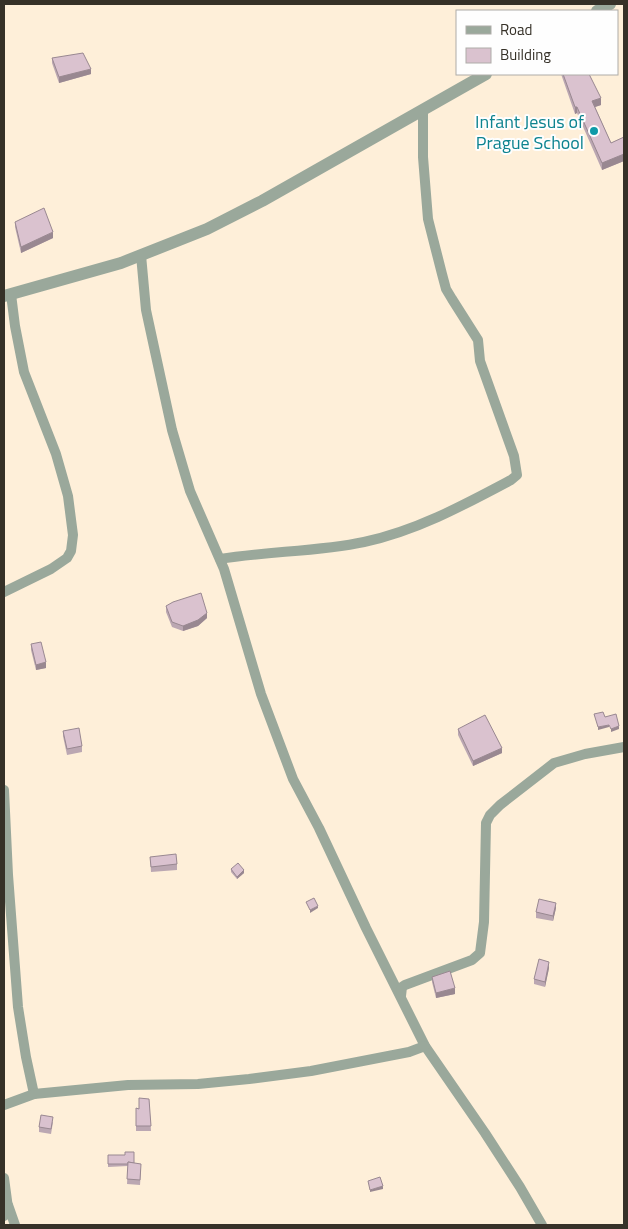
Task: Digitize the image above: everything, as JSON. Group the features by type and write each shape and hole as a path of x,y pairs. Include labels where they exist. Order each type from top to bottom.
{"street":[{"path":"599,10 610,4"},
{"path":"4,592 62,562 72,551 73,535 68,496 56,454 24,372 7,295 90,273 215,225 484,75"},
{"path":"220,559 249,554 365,542 438,517 511,480 517,475 514,456 480,361 478,340 452,299 442,274 428,219 423,157 422,110"},
{"path":"141,255 146,310 172,430 190,491 220,559 261,694 293,778 425,1046 485,1133 524,1193 542,1225"},
{"path":"401,996 402,987 405,985 472,960 480,954 484,922 486,823 494,811 554,763 584,754 624,747"},
{"path":"4,790 18,1007 34,1094"},
{"path":"4,1105 34,1094 128,1085 198,1084 249,1080 353,1064 409,1052 425,1046"},
{"path":"4,1178 14,1225"},
{"path":"4,1216 8,1202"}],"building":[{"path":"83,53 91,69 59,77 52,58"},
{"path":"563,75 590,75 601,98 592,101 611,143 624,137 624,154 602,163 577,107 575,107"},
{"path":"44,208 53,232 21,247 15,222"},
{"path":"201,593 207,613 198,620 183,626 172,622 166,606"},
{"path":"41,642 46,662 36,665 31,644"},
{"path":"603,712 605,717 616,714 619,726 611,729 609,725 598,727 594,714"},
{"path":"485,715 502,748 473,761 458,729"},
{"path":"79,728 82,746 67,749 63,731"},
{"path":"176,854 177,864 151,867 150,857"},
{"path":"238,863 244,870 237,877 231,869"},
{"path":"314,898 318,906 310,910 306,902"},
{"path":"539,899 556,903 553,916 536,912"},
{"path":"539,959 549,962 545,982 534,979"},
{"path":"450,971 455,988 436,993 432,977"},
{"path":"139,1098 149,1099 151,1126 136,1126 136,1108 139,1109"},
{"path":"41,1115 53,1117 51,1129 39,1127"},
{"path":"125,1152 134,1152 134,1163 108,1164 108,1155 125,1155"},
{"path":"128,1162 141,1164 140,1180 127,1179"},
{"path":"380,1177 383,1186 370,1190 368,1181"}],"place":[{"name":"Infant Jesus of Prague School","path":"594,131"}]}
